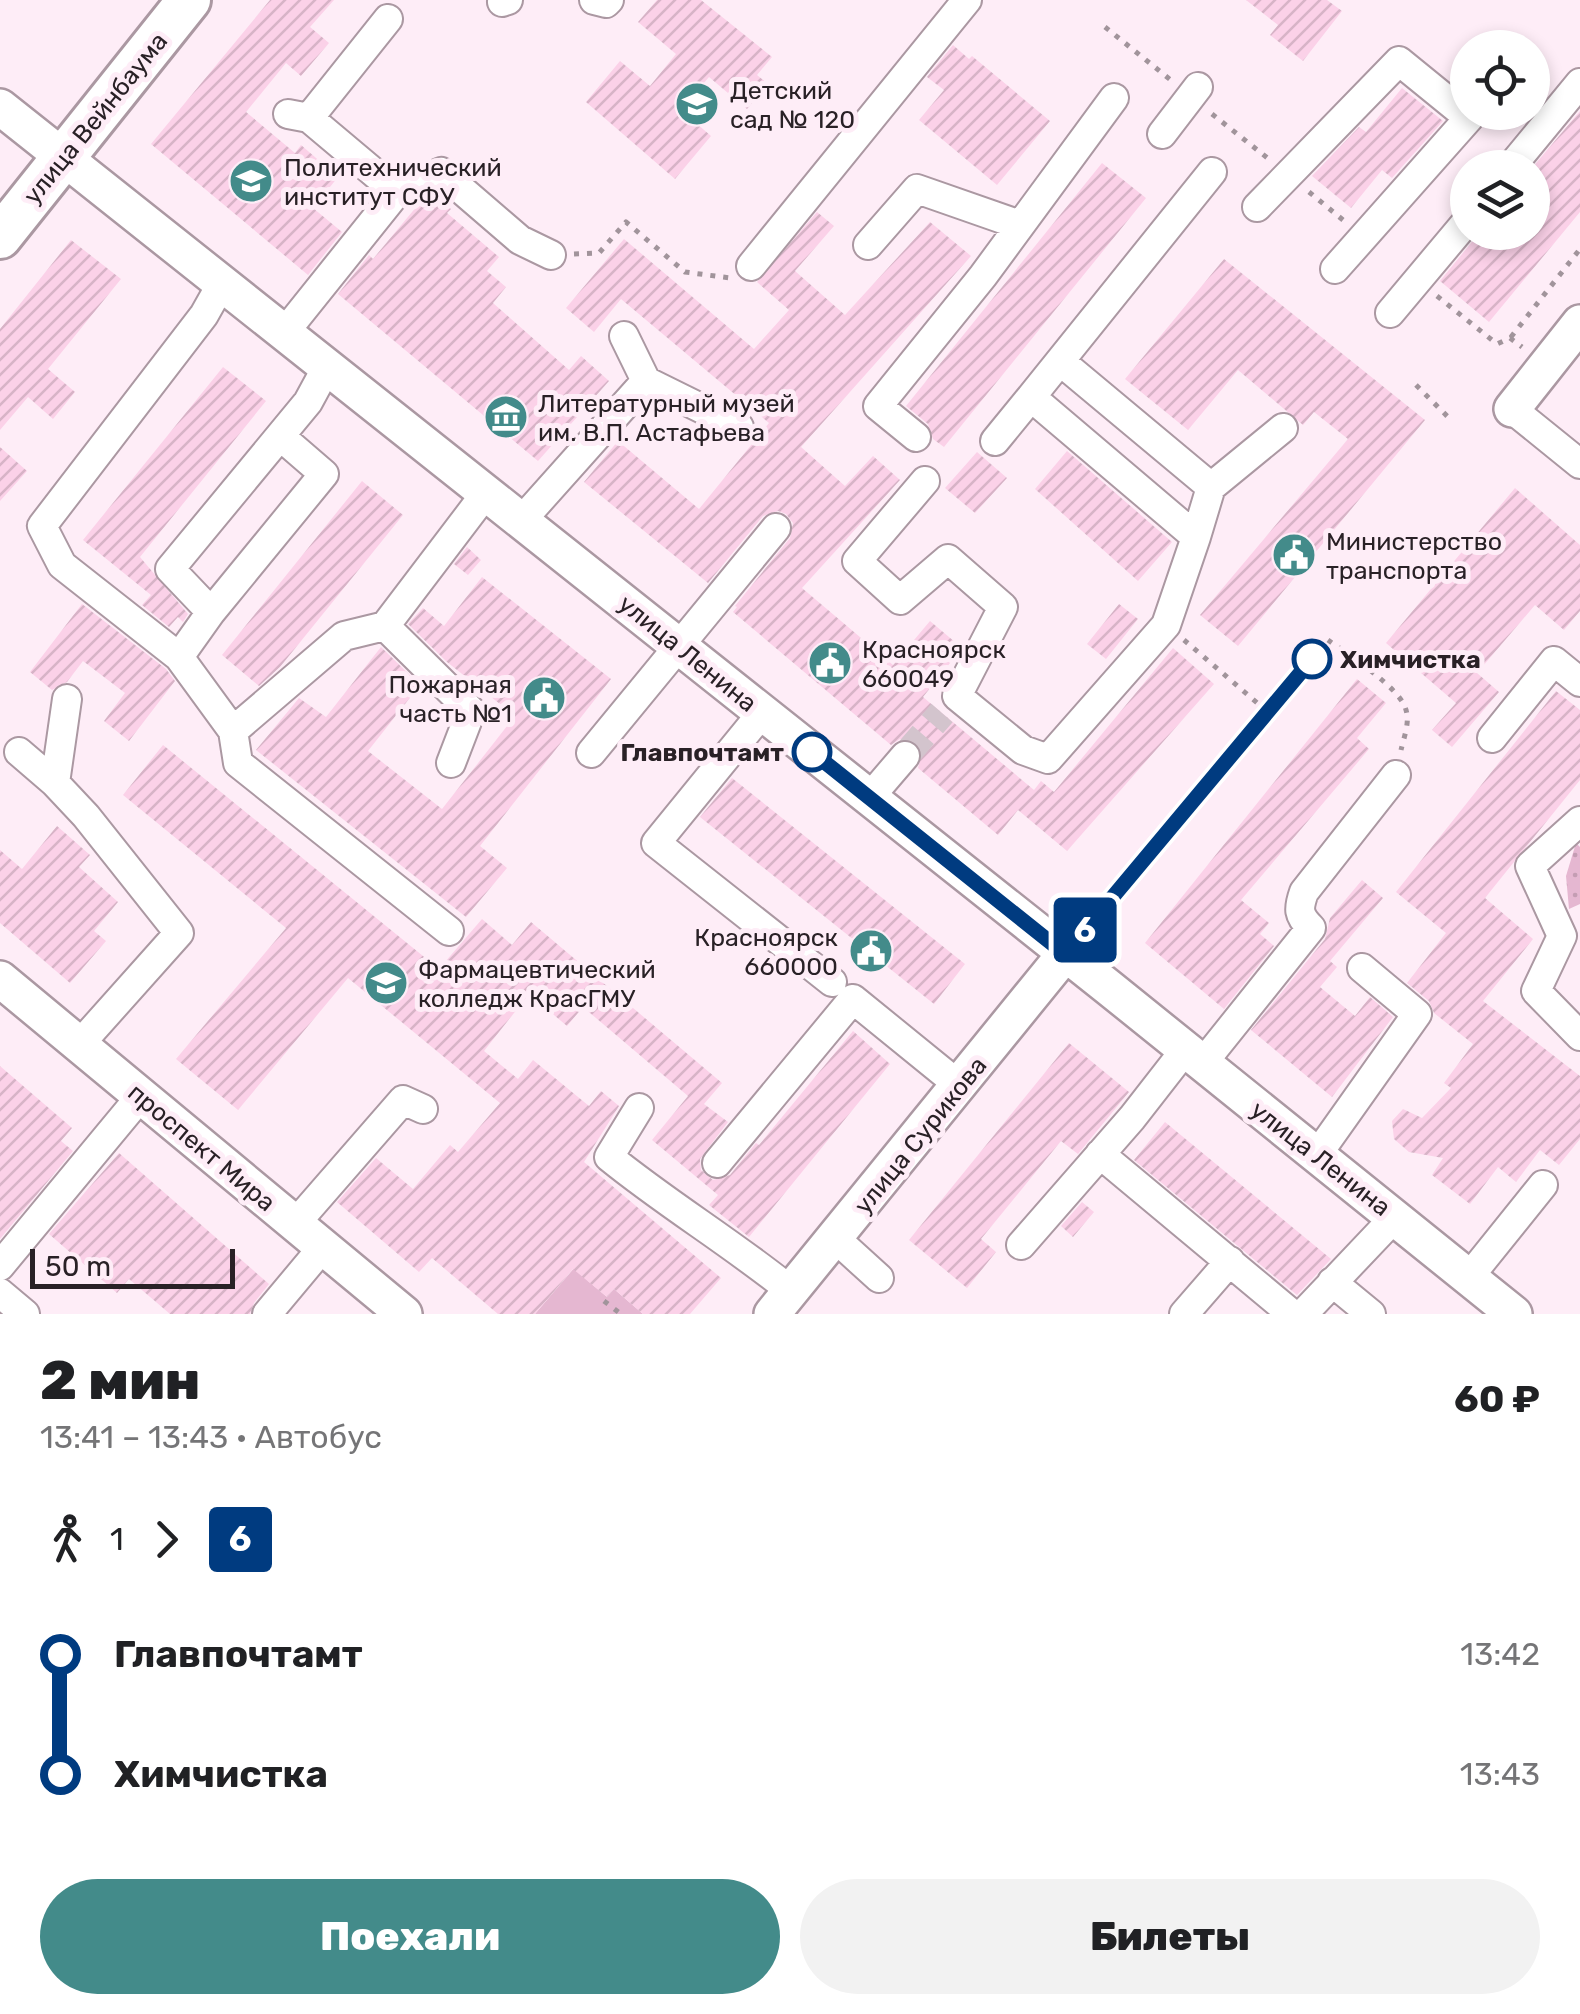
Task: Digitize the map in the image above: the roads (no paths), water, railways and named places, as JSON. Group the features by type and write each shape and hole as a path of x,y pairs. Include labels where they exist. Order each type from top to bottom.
{"highway":[{"name":"улица Вейнбаума","path":"0,236 189,0"}],"main road":[{"name":"улица Ленина","path":"0,107 1514,1314"},
{"path":"1512,408 1580,323"},
{"name":"улица Сурикова","path":"781,1303 1065,954"},
{"name":"проспект Мира","path":"0,980 404,1314"}],"street":[{"path":"594,0 609,0"},
{"path":"741,272 801,189 967,0"},
{"path":"388,19 299,116 398,192"},
{"path":"1257,208 1400,61 1468,118 1336,270"},
{"path":"1525,150 1580,83"},
{"path":"1162,134 1198,87"},
{"path":"916,438 878,406 1020,226 1114,98"},
{"path":"284,332 398,192 441,172 520,240 551,254"},
{"path":"995,441 1212,172"},
{"path":"868,245 916,188 1020,226"},
{"path":"1390,312 1450,241"},
{"path":"222,283 204,315 42,526 62,565 179,657 233,731 238,763 449,931"},
{"path":"624,336 646,381 738,427"},
{"path":"1060,362 1210,487"},
{"path":"211,612 170,569 308,402 327,367"},
{"path":"522,521 646,381"},
{"path":"1031,397 1196,536"},
{"path":"1512,408 1580,464"},
{"path":"926,481 857,561 900,600 948,558 1003,607 950,704 1023,750 1048,759 1166,625 1210,487 1282,428"},
{"path":"179,657 324,474 280,436"},
{"path":"233,731 344,636 385,626 486,494"},
{"path":"591,753 776,528"},
{"path":"385,626 471,711 451,763"},
{"path":"1492,738 1554,661 1580,682"},
{"path":"55,783 67,699"},
{"path":"762,713 656,843 832,982"},
{"path":"19,752 86,816 179,932 79,1045"},
{"path":"870,798 904,756"},
{"path":"1021,1245 1100,1154 1311,928 1300,918 1298,906 1304,892 1396,775"},
{"path":"1580,821 1530,866 1562,936 1536,990 1580,1036"},
{"path":"1316,1155 1417,1014 1362,968"},
{"path":"717,1163 853,999 960,1086"},
{"path":"0,1266 141,1096"},
{"path":"296,1224 403,1100 423,1109"},
{"path":"639,1108 610,1157 660,1198 749,1257 781,1303"},
{"path":"1100,1154 1292,1314"},
{"path":"1470,1277 1543,1185"},
{"path":"1303,1314 1395,1217"},
{"path":"834,1238 880,1278"},
{"path":"267,1314 323,1247"},
{"path":"1184,1314 1230,1261"},
{"path":"1332,1282 1371,1314"}],"tunnel":[{"path":"905,756 942,713"}],"place":[{"name":"Детский сад № 120","path":"697,104"},
{"name":"Политехнический институт СФУ","path":"251,181"},
{"name":"Литературный музей им. В.П. Астафьева","path":"506,417"},
{"name":"Министерство транспорта","path":"1294,555"},
{"name":"Химчистка","path":"1312,659"},
{"name":"Красноярск 660049","path":"830,663"},
{"name":"Пожарная часть №1","path":"544,698"},
{"name":"Главпочтамт","path":"812,752"},
{"name":"Красноярск 660000","path":"871,951"},
{"name":"Фармацевтический колледж КрасГМУ","path":"386,983"}]}
